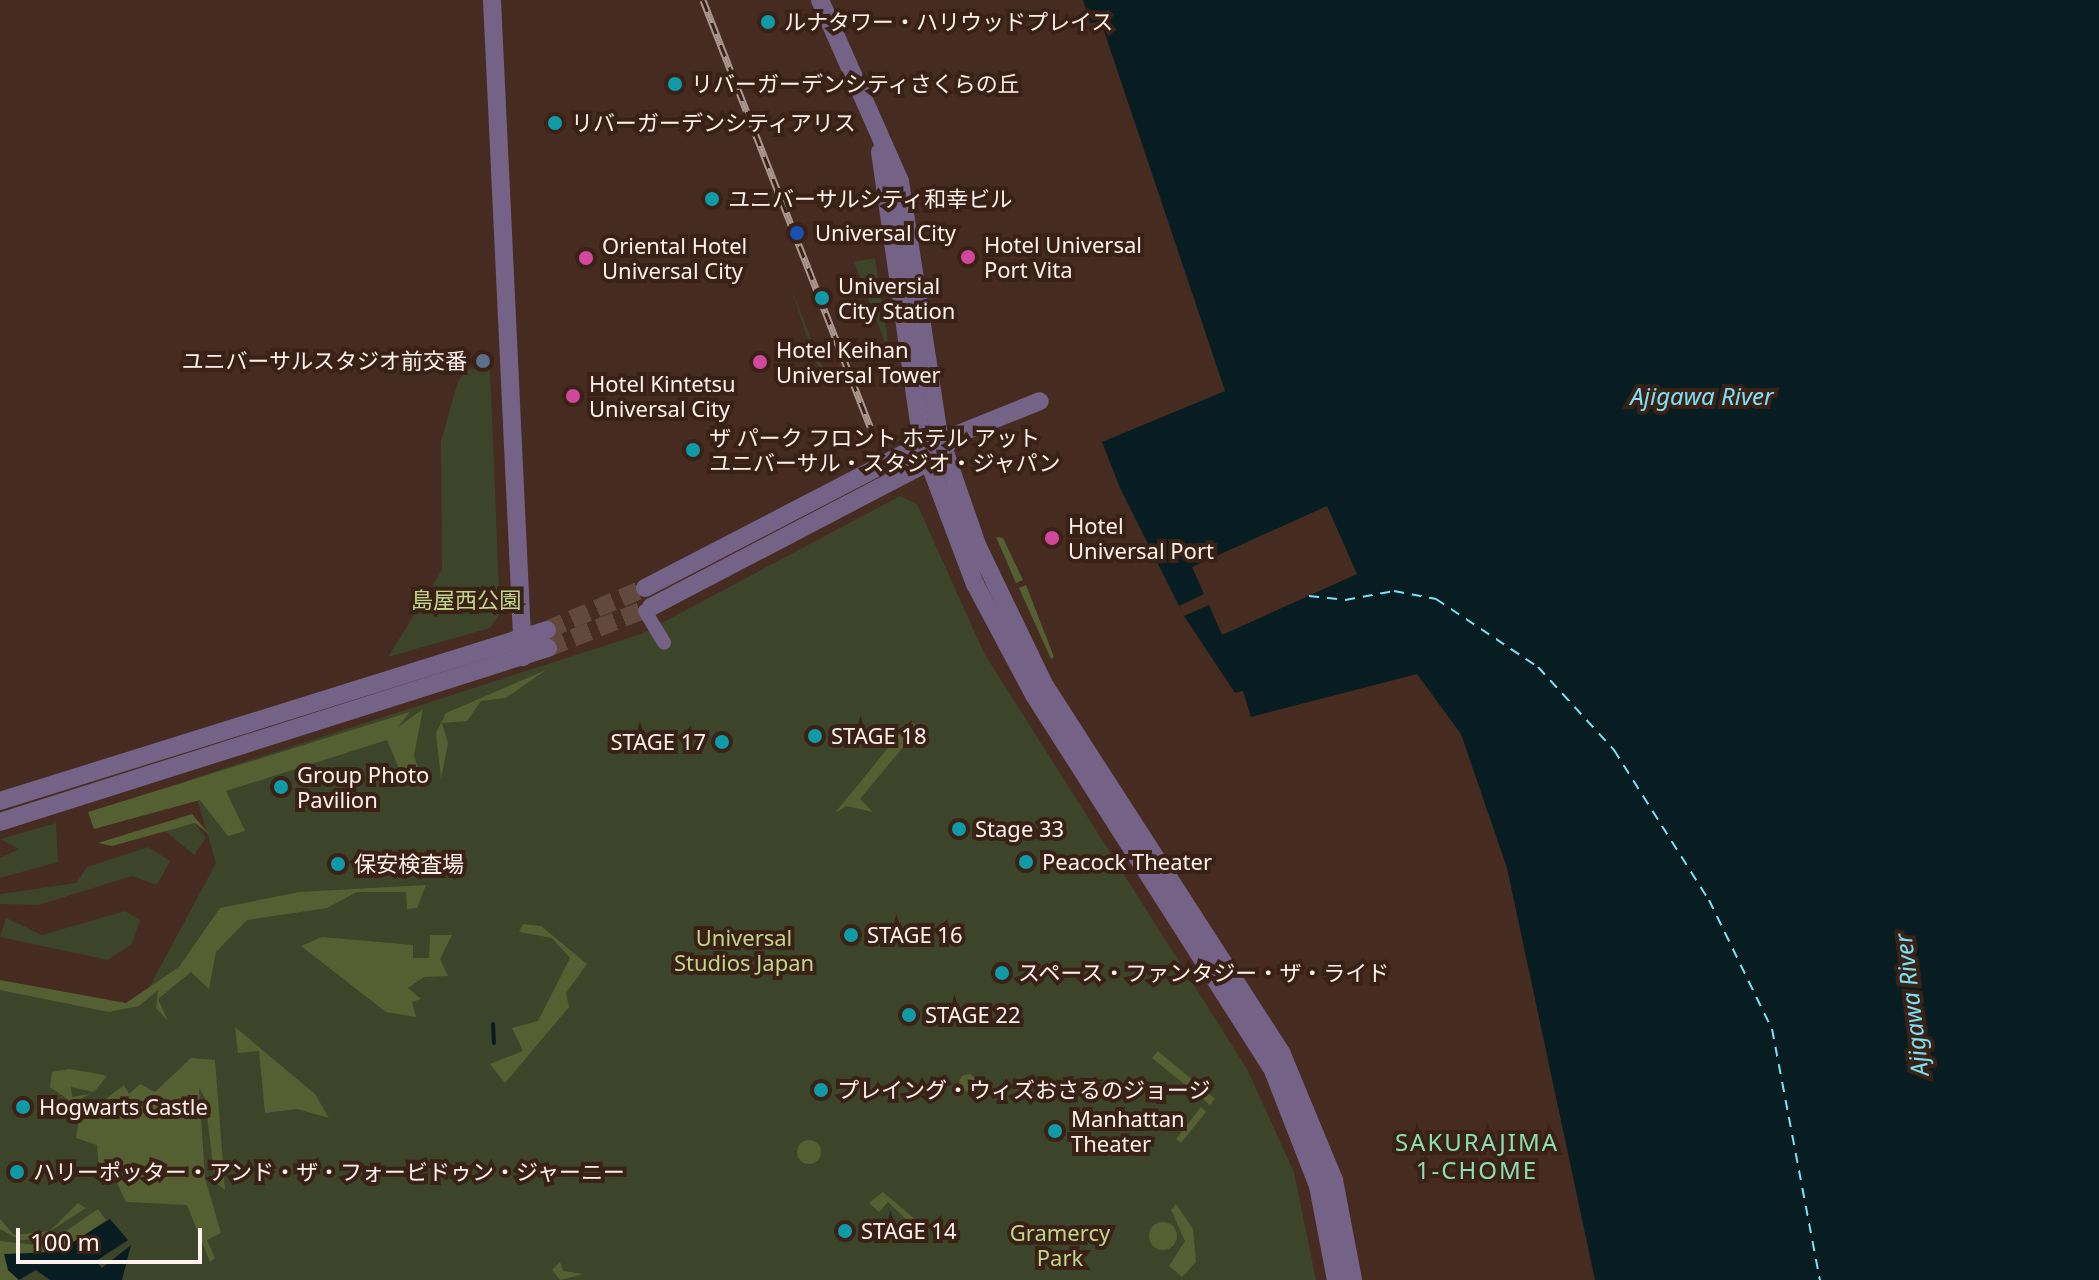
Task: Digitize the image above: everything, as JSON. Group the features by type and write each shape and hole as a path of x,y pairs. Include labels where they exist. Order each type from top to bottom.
{"street":[{"path":"492,0 521,648"},
{"path":"820,0 880,149 941,441 1007,614 1045,686 1286,1063 1334,1180 1353,1280"},
{"path":"645,588 941,441 1040,401"},
{"path":"664,643 648,609 927,463 941,441"},
{"path":"927,463 975,584 1026,681 1272,1068 1318,1186 1336,1280"},
{"path":"0,822 547,639"},
{"path":"0,801 521,648"}],"green space":[{"path":"875,258 888,341 885,342 854,262"},
{"path":"791,288 818,357 834,388 815,361"},
{"name":"島屋西公園","path":"490,367 500,614 490,628 388,657 442,570 441,441 458,381 467,370"},
{"name":"Universal Studios Japan","path":"900,496 917,504 984,653 1247,1069 1294,1172 1316,1280 0,1280 0,983 122,1004 144,997 216,863 191,779 641,634"},
{"path":"996,537 1003,538 1023,580 1016,583"},
{"path":"1026,585 1054,657 1051,659 1019,588"},
{"path":"546,670 506,698 481,701 467,721 442,723 448,743 441,779 436,733 446,713"},
{"path":"423,709 414,756 423,781 403,778 387,740 226,791 245,831 228,836 200,800 94,829 88,812 410,712 398,727"},
{"path":"910,721 919,728 860,799 873,812 846,806 835,813"},
{"path":"192,814 210,835 195,823 112,846 98,843"},
{"path":"56,823 58,862 0,878 0,858 19,849 0,839"},
{"path":"195,823 206,838 194,855 164,830"},
{"path":"148,847 170,861 157,885 132,876 39,905 0,904 0,894 76,883 87,867"},
{"path":"426,885 417,908 407,909 406,892 357,892 327,908 247,920 216,952 209,989 191,972 158,999 168,1021 156,1008 158,990 139,1006 109,1012 0,990 0,980 126,1003 179,967 220,908 299,892"},
{"path":"125,911 140,920 132,944 108,960 0,937 6,918 42,935"},
{"path":"523,924 541,926 587,964 566,993 569,1007 505,1083 490,1064 523,1051 512,1028 538,1021 570,958 552,938 519,932"},
{"path":"430,935 452,935 440,959 448,976 424,977 408,988 421,999 412,1002 416,1017 386,1012 301,946 322,937 413,945 413,958 429,958"},
{"path":"235,1027 315,1094 329,1118 297,1109 265,1113 259,1051 238,1053"},
{"path":"1158,1051 1215,1099 1210,1105 1152,1058"},
{"path":"191,1058 215,1060 225,1190 215,1182 205,1098 199,1088 205,1178 221,1233 207,1240 215,1258 210,1262 187,1205 126,1202 117,1183 99,1172 97,1145 76,1138 79,1119 124,1085 129,1094 140,1084 155,1092"},
{"path":"69,1069 107,1076 94,1092 71,1087 72,1097 90,1094 73,1103 50,1087 52,1072"},
{"path":"968,1074 977,1083 968,1092 959,1083"},
{"path":"57,1100 66,1109 57,1118 48,1109"},
{"path":"1201,1107 1206,1112 1181,1143 1176,1139"},
{"path":"809,1140 820,1147 821,1152 814,1163 809,1164 798,1157 797,1152 804,1141"},
{"path":"883,1192 929,1231 915,1228 888,1202 879,1212 869,1203"},
{"path":"78,1203 86,1208 38,1239 20,1240 0,1229 0,1219 14,1235 50,1231"},
{"path":"1176,1204 1193,1229 1196,1262 1182,1277 1169,1266 1185,1241 1171,1210"},
{"path":"98,1209 106,1220 65,1249 14,1256 8,1270 19,1280 0,1280 0,1241 44,1246"},
{"path":"1163,1222 1173,1226 1177,1236 1173,1246 1163,1250 1153,1246 1149,1236 1153,1226"},
{"path":"560,1262 563,1271 584,1274 560,1280 552,1270"}],"water":[{"name":"Ajigawa River","path":"1083,0 2099,0 2099,1280 1595,1280 1507,868 1461,734 1417,674 1251,717 1243,691 1235,693 1184,616 1120,488 1102,442 1225,391 1101,22 1090,23"},
{"path":"110,1219 128,1240 96,1261 102,1268 131,1245 122,1280 50,1280 36,1270 19,1280 8,1270 4,1254 57,1252"}],"pier":[{"path":"1327,506 1357,574 1222,635 1209,605 1184,616 1179,606 1204,594 1192,567"}],"waterway":[{"path":"493,1024 494,1043"}],"ferry route":[{"path":"1309,596 1345,600 1394,591 1436,599 1538,667 1614,750 1709,900 1772,1029 1820,1280"}],"tunnel":[{"path":"547,630 645,588"},
{"path":"548,648 651,607"}],"railway":[{"path":"703,0 870,426"}],"place":[{"name":"ルナタワー・ハリウッドプレイス","path":"768,22"},
{"name":"リバーガーデンシティさくらの丘","path":"675,84"},
{"name":"リバーガーデンシティアリス","path":"555,123"},
{"name":"ユニバーサルシティ和幸ビル","path":"712,199"},
{"name":"Universal City","path":"797,233"},
{"name":"Hotel Universal Port Vita","path":"968,257"},
{"name":"Oriental Hotel Universal City","path":"586,258"},
{"name":"Universial City Station","path":"822,298"},
{"name":"ユニバーサルスタジオ前交番","path":"483,361"},
{"name":"Hotel Keihan Universal Tower","path":"760,362"},
{"name":"Hotel Kintetsu Universal City","path":"573,396"},
{"name":"ザ パーク フロント ホテル アット ユニバーサル・スタジオ・ジャパン","path":"693,450"},
{"name":"Hotel Universal Port","path":"1052,538"},
{"name":"STAGE 18","path":"815,736"},
{"name":"STAGE 17","path":"722,742"},
{"name":"Group Photo Pavilion","path":"281,787"},
{"name":"Stage 33","path":"959,829"},
{"name":"Peacock Theater","path":"1026,862"},
{"name":"保安検査場","path":"338,864"},
{"name":"STAGE 16","path":"851,935"},
{"name":"スペース・ファンタジー・ザ・ライド","path":"1002,973"},
{"name":"STAGE 22","path":"909,1015"},
{"name":"プレイング・ウィズおさるのジョージ","path":"821,1090"},
{"name":"Hogwarts Castle","path":"23,1107"},
{"name":"Manhattan Theater","path":"1055,1131"},
{"name":"ハリーポッター・アンド・ザ・フォービドゥン・ジャーニー","path":"17,1172"},
{"name":"STAGE 14","path":"845,1231"}],"district":[{"name":"SAKURAJIMA 1-CHOME","path":"1477,1156"}],"park label":[{"name":"Gramercy Park","path":"1060,1244"}]}
